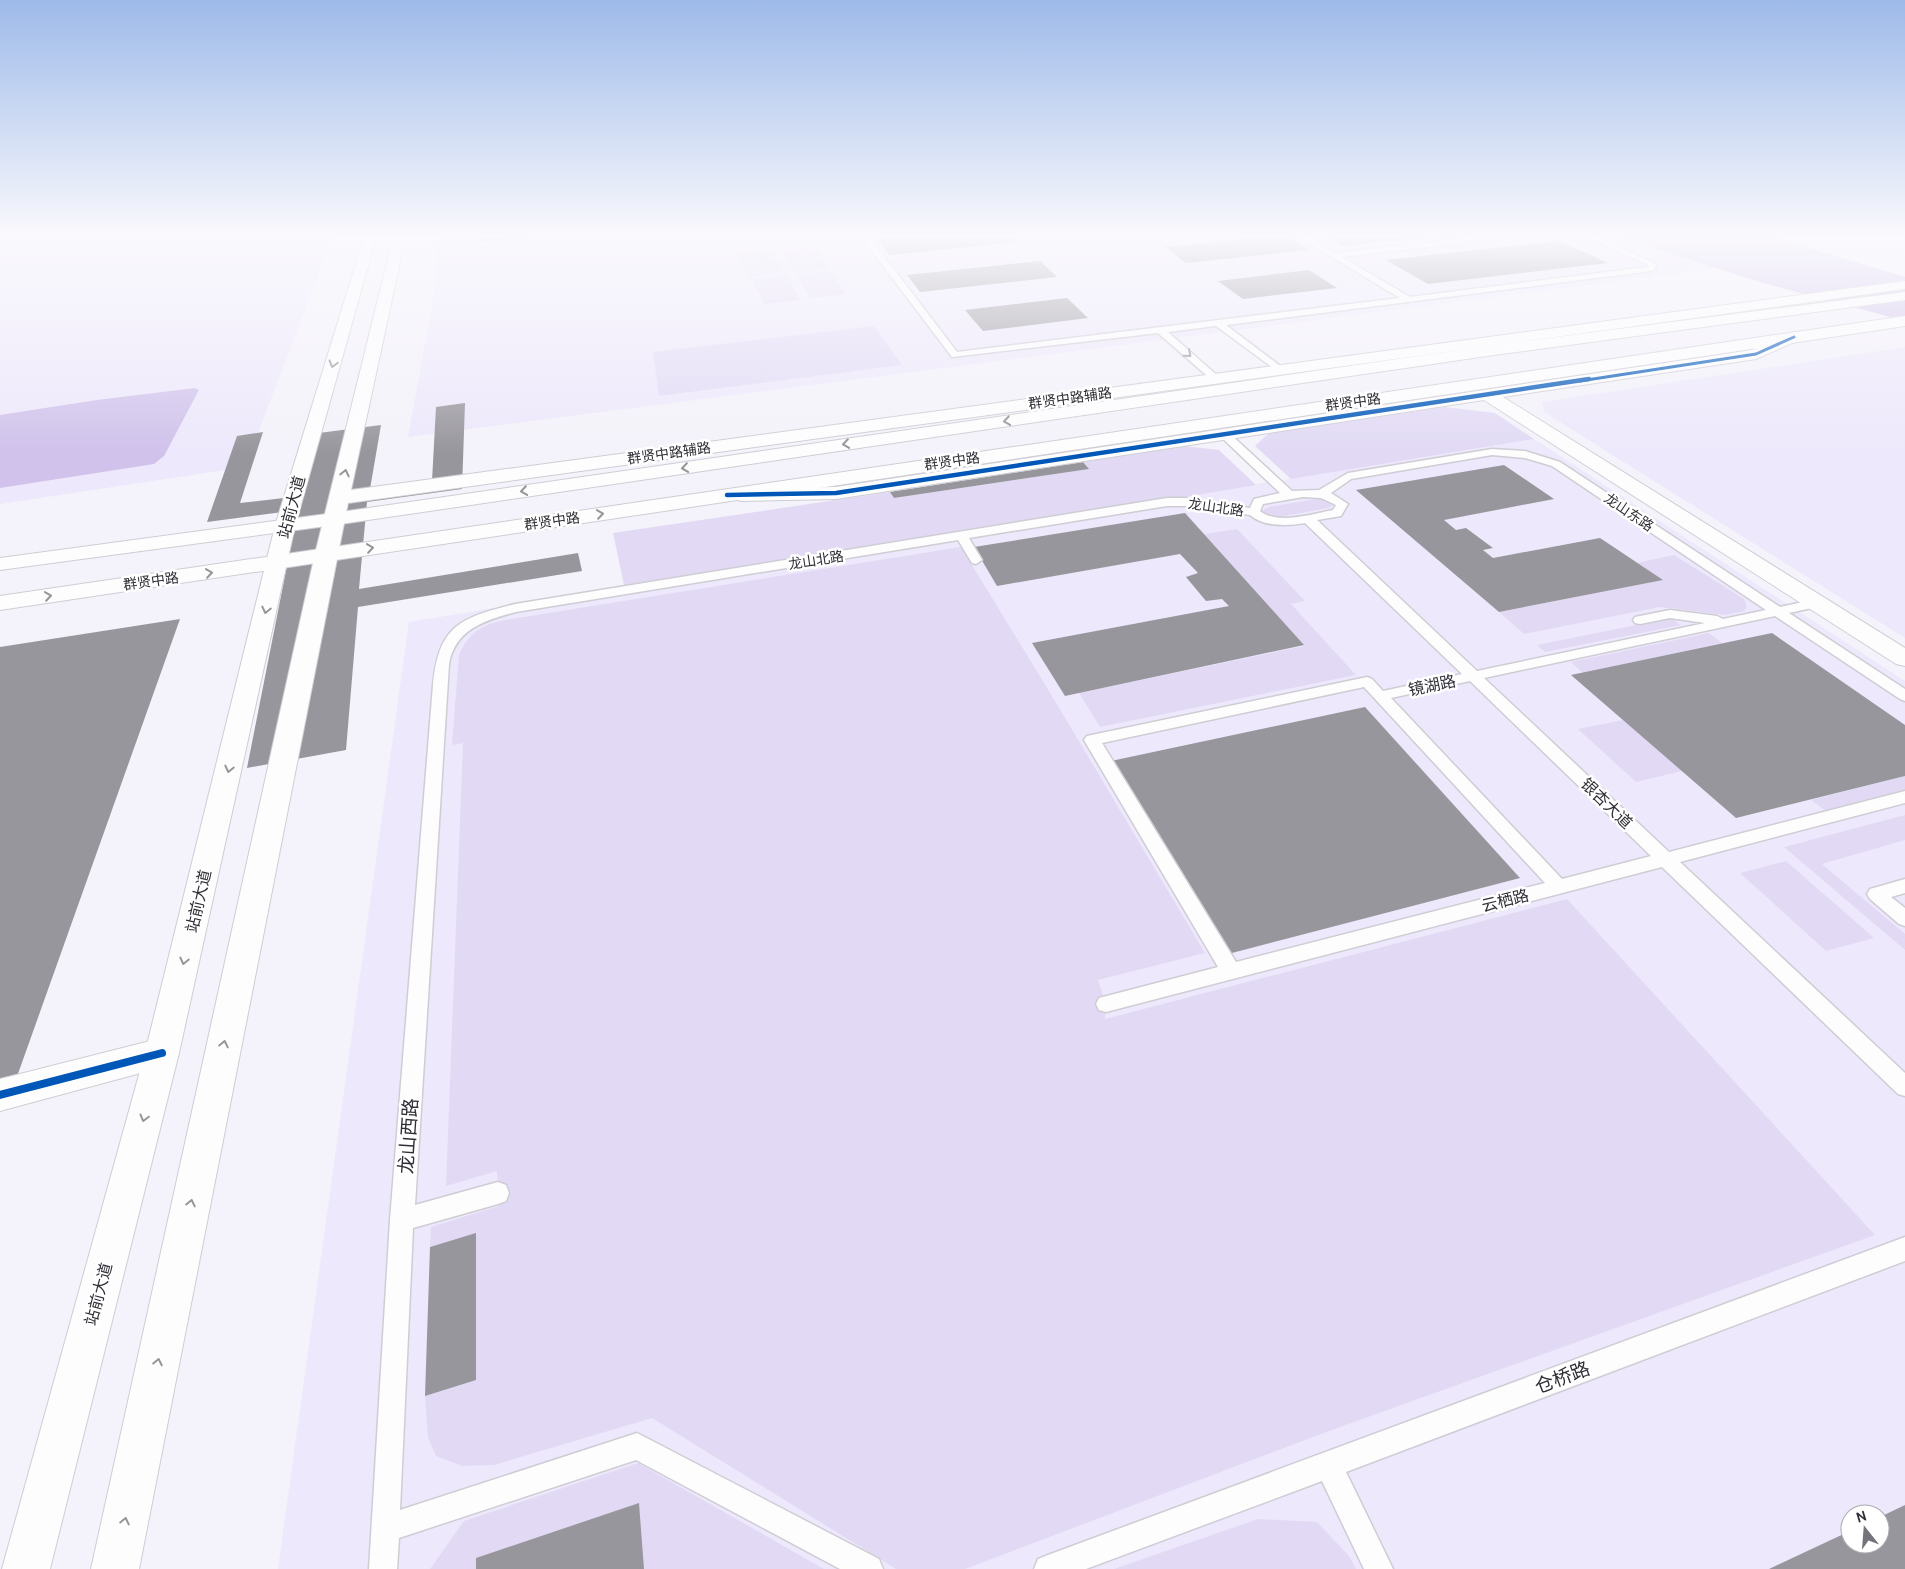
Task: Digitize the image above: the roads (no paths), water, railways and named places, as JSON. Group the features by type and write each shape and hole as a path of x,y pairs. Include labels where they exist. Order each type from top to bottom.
{"main road":[{"name":"站前大道","path":"26,1569 162,1053 285,526 349,307"},
{"path":"115,1569 326,554 383,307"},
{"name":"群贤中路辅路","path":"339,498 1741,307"},
{"name":"群贤中路","path":"0,564 334,519 1494,350 1824,307"},
{"name":"群贤中路","path":"0,603 1905,321"},
{"path":"727,495 836,493 1756,354 1794,337"},
{"path":"1487,395 1905,659"},
{"path":"0,1095 162,1053"}],"lane":[{"path":"918,307 954,355 1349,307"},
{"path":"1218,323 1280,370"},
{"path":"1160,330 1216,379"},
{"path":"1224,434 1289,495"},
{"name":"龙山东路","path":"1322,494 1348,476 1492,452 1513,451 1536,456 1556,464 1905,696"},
{"path":"1254,512 1258,501 1311,492 1322,494"},
{"name":"龙山北路","path":"438,703 443,656 454,634 476,618 515,608 1167,502 1186,502 1254,512 1262,518 1290,522 1337,514 1342,504 1332,497 1322,494"},
{"name":"银杏大道","path":"1308,519 1905,1087"},
{"path":"962,536 976,560"},
{"name":"镜湖路","path":"1380,696 1816,603"},
{"path":"1640,620 1670,614 1731,622"},
{"path":"1232,971 1092,740 1367,682 1559,887"},
{"name":"龙山西路","path":"383,1569 402,1220 438,703"},
{"name":"云栖路","path":"1106,1004 1905,797"},
{"path":"1905,886 1876,894 1905,919"},
{"path":"402,1220 498,1193"},
{"name":"仓桥路","path":"1048,1569 1905,1248"},
{"path":"385,1529 637,1446 869,1569"},
{"path":"1328,1465 1379,1569"}]}
